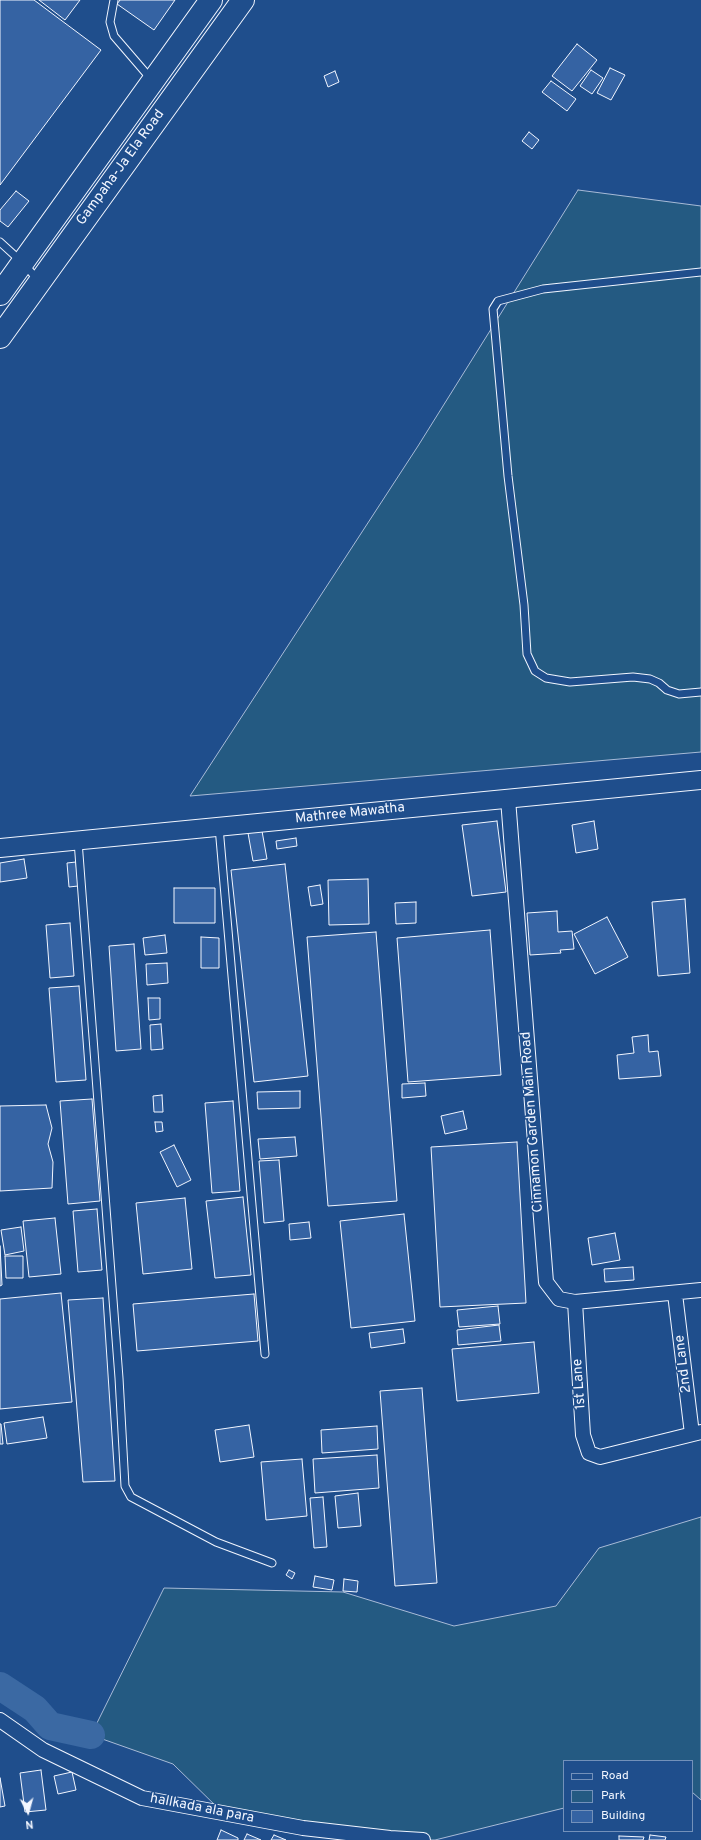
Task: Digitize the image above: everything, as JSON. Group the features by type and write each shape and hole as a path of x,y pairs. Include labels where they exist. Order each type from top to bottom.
{"highway":[{"name":"Gampaha-Ja Ela Road","path":"0,294 211,0"},
{"name":"Gampaha-Ja Ela Road","path":"0,337 39,281 244,0"}],"street":[{"name":"Mathree Mawatha","path":"0,848 701,780"},
{"name":"Cinnamon Garden Main Road","path":"508,799 546,1282 559,1299 575,1302 675,1294 701,1290"},
{"name":"2nd Lane","path":"675,1294 697,1433"},
{"name":"1st Lane","path":"575,1302 583,1435 589,1453 600,1457 697,1433"},
{"name":"hallkada ala para","path":"0,1720 43,1750 142,1798 303,1828 390,1838 423,1840"}],"lane":[{"path":"114,0 110,22 114,36 153,81"},
{"path":"0,242 39,281"},
{"path":"701,272 543,289 498,301 493,309 508,476 524,605 526,654 534,671 546,678 570,682 632,677 650,679 659,683 667,690 679,694 701,692"},
{"path":"219,827 265,1354"},
{"path":"78,841 119,1378 124,1486 131,1497 216,1542 272,1563"}],"green space":[{"path":"578,190 701,206 701,752 190,796 418,446"},
{"path":"701,1517 701,1800 693,1793 693,1760 563,1760 563,1808 435,1840 428,1840 222,1812 173,1764 91,1735 164,1588 343,1592 454,1626 556,1606 599,1548"}],"building":[{"path":"0,0 34,0 101,50 0,185"},
{"path":"39,0 80,0 65,20"},
{"path":"120,0 175,0 154,30 117,4"},
{"path":"577,44 597,60 572,91 552,76"},
{"path":"610,68 625,75 611,100 597,93"},
{"path":"591,70 603,78 592,94 580,86"},
{"path":"335,71 339,82 328,87 324,76"},
{"path":"551,81 576,99 567,111 542,92"},
{"path":"529,132 539,140 532,149 522,141"},
{"path":"16,191 29,201 8,227 0,221 0,210"},
{"path":"497,821 506,892 472,896 462,825"},
{"path":"594,821 598,849 576,853 572,825"},
{"path":"262,831 267,859 253,861 248,833"},
{"path":"296,838 297,846 277,849 276,841"},
{"path":"24,859 27,878 0,882 0,863"},
{"path":"76,862 78,886 69,887 67,863"},
{"path":"285,864 308,1076 254,1082 231,870"},
{"path":"368,879 369,924 329,925 328,880"},
{"path":"320,885 323,904 311,906 308,887"},
{"path":"174,888 215,888 215,923 174,923"},
{"path":"685,899 690,973 658,976 652,902"},
{"path":"416,902 416,923 396,924 395,903"},
{"path":"557,911 558,932 572,931 574,949 560,950 561,953 530,955 527,913"},
{"path":"607,917 628,957 595,974 574,934"},
{"path":"70,923 74,976 50,978 46,925"},
{"path":"490,930 501,1075 408,1082 397,938"},
{"path":"376,932 397,1201 328,1206 307,937"},
{"path":"165,935 167,953 145,955 143,938"},
{"path":"201,937 219,938 219,968 201,968"},
{"path":"134,944 141,1049 116,1051 109,946"},
{"path":"167,963 168,983 147,985 146,964"},
{"path":"79,986 86,1080 56,1082 49,988"},
{"path":"148,998 160,998 160,1019 149,1020"},
{"path":"161,1024 163,1049 151,1050 150,1025"},
{"path":"648,1035 649,1052 658,1051 661,1076 619,1079 617,1055 634,1053 632,1037"},
{"path":"425,1083 426,1096 402,1098 402,1084"},
{"path":"300,1091 300,1108 258,1109 257,1092"},
{"path":"162,1095 163,1112 154,1112 153,1096"},
{"path":"92,1099 100,1201 68,1204 60,1101"},
{"path":"233,1101 240,1191 212,1193 205,1103"},
{"path":"46,1105 52,1128 48,1144 53,1162 52,1188 0,1191 0,1106"},
{"path":"463,1111 467,1129 445,1134 441,1116"},
{"path":"155,1122 162,1122 163,1131 156,1132"},
{"path":"295,1137 297,1156 260,1159 258,1139"},
{"path":"517,1142 526,1303 440,1307 431,1147"},
{"path":"174,1145 191,1180 177,1187 160,1152"},
{"path":"279,1160 284,1221 264,1223 259,1161"},
{"path":"243,1197 251,1275 215,1278 206,1201"},
{"path":"185,1198 192,1269 143,1274 136,1203"},
{"path":"97,1209 102,1270 78,1272 73,1211"},
{"path":"404,1214 415,1321 351,1328 340,1221"},
{"path":"55,1218 61,1274 29,1277 23,1221"},
{"path":"309,1222 311,1238 290,1240 289,1224"},
{"path":"21,1227 24,1251 5,1255 1,1230"},
{"path":"615,1233 620,1260 592,1265 588,1238"},
{"path":"0,1246 2,1285 0,1286"},
{"path":"5,1256 23,1256 23,1278 6,1278"},
{"path":"633,1267 634,1280 605,1282 604,1269"},
{"path":"61,1293 72,1402 0,1409 0,1299"},
{"path":"254,1294 258,1341 137,1351 133,1304"},
{"path":"103,1298 115,1481 83,1482 68,1300"},
{"path":"498,1306 500,1324 459,1327 457,1310"},
{"path":"499,1325 501,1341 458,1345 457,1330"},
{"path":"403,1329 405,1343 371,1348 369,1333"},
{"path":"534,1342 539,1393 457,1401 452,1349"},
{"path":"422,1388 437,1583 395,1586 380,1391"},
{"path":"43,1417 47,1438 7,1444 4,1423"},
{"path":"1,1424 3,1444 0,1444"},
{"path":"249,1425 254,1457 220,1462 215,1430"},
{"path":"377,1426 378,1449 322,1453 321,1430"},
{"path":"377,1455 379,1488 315,1493 313,1459"},
{"path":"302,1459 307,1516 266,1520 261,1462"},
{"path":"358,1493 361,1526 338,1528 335,1496"},
{"path":"323,1497 327,1547 314,1548 310,1498"},
{"path":"289,1570 295,1573 292,1579 286,1575"},
{"path":"315,1576 334,1580 332,1590 313,1587"},
{"path":"344,1579 358,1581 357,1592 343,1591"},
{"path":"41,1770 46,1810 25,1812 20,1773"},
{"path":"72,1772 76,1790 58,1794 54,1776"},
{"path":"0,1778 5,1806 0,1807"},
{"path":"221,1830 238,1838 238,1840 217,1840"},
{"path":"247,1834 261,1840 244,1840"},
{"path":"274,1835 286,1840 271,1840"},
{"path":"650,1835 666,1837 665,1840 649,1840"},
{"path":"619,1836 644,1837 643,1840 619,1840"}],"waterway":[{"path":"0,1686 35,1709 50,1726 91,1735"}]}
